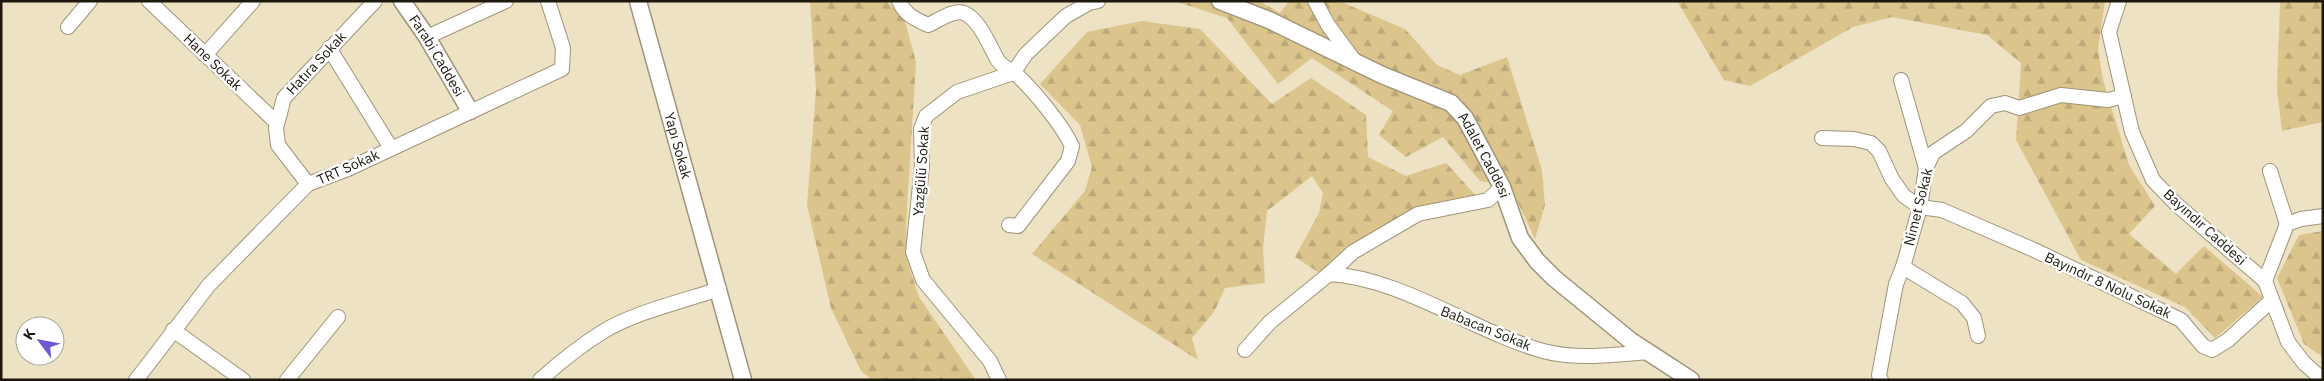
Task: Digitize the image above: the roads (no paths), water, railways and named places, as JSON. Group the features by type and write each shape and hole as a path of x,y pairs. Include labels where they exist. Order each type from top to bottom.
{"street":[{"path":"68,27 90,1"},
{"name":"Hane Sokak","path":"149,1 276,123"},
{"path":"205,55 253,1"},
{"name":"Hatıra Sokak","path":"308,184 278,145 276,123 284,98 375,1"},
{"name":"Farabi Caddesi","path":"402,1 427,37 470,111"},
{"path":"427,37 506,1"},
{"name":"TRT Sokak","path":"136,380 209,285 308,184 348,169 562,68 563,48 548,1"},
{"name":"Yapı Sokak","path":"638,1 743,380"},
{"path":"899,1 904,11 913,18 928,25 955,12 963,13 972,19 989,43 997,61 1013,73 1065,131 1072,146 1068,161 1018,226 1010,226"},
{"path":"1013,73 1026,54 1066,16 1098,1"},
{"name":"Adalet Caddesi","path":"1220,1 1269,20 1356,63 1451,103 1465,118 1502,188 1520,238 1536,261 1630,341 1691,380"},
{"path":"1315,1 1328,25 1356,63"},
{"name":"Bayındır Caddesi","path":"2119,1 2109,32 2132,132 2153,180 2176,204 2265,281 2288,342 2304,364 2323,380"},
{"path":"329,48 391,148"},
{"name":"Yazgülü Sokak","path":"999,380 990,362 924,280 913,252 922,166 921,129 926,116 957,92 1013,73"},
{"path":"1901,80 1926,168"},
{"name":"Nimet Sokak","path":"1881,380 1879,375 1896,284 1903,267 1920,207 1926,168 1934,153 1966,131 1991,106 2005,103 2019,108 2061,95 2108,100 2124,96"},
{"path":"1822,138 1854,139 1871,143 1879,151 1892,179 1904,196 1920,207"},
{"path":"2265,281 2287,224 2270,171"},
{"path":"1245,350 1270,322 1353,252 1418,214 1488,200 1502,188"},
{"name":"Bayındır 8 Nolu Sokak","path":"1920,207 1942,210 2032,249 2181,320 2202,346 2212,350 2228,340 2272,300"},
{"path":"2287,224 2301,219 2323,216"},
{"path":"1903,267 1962,303 1974,318 1978,336"},
{"name":"Babacan Sokak","path":"1329,274 1369,280 1487,331 1544,351 1593,356 1648,352"},
{"path":"540,380 566,357 604,331 623,322 719,289"},
{"path":"286,380 338,317"},
{"path":"173,330 243,380"}]}
